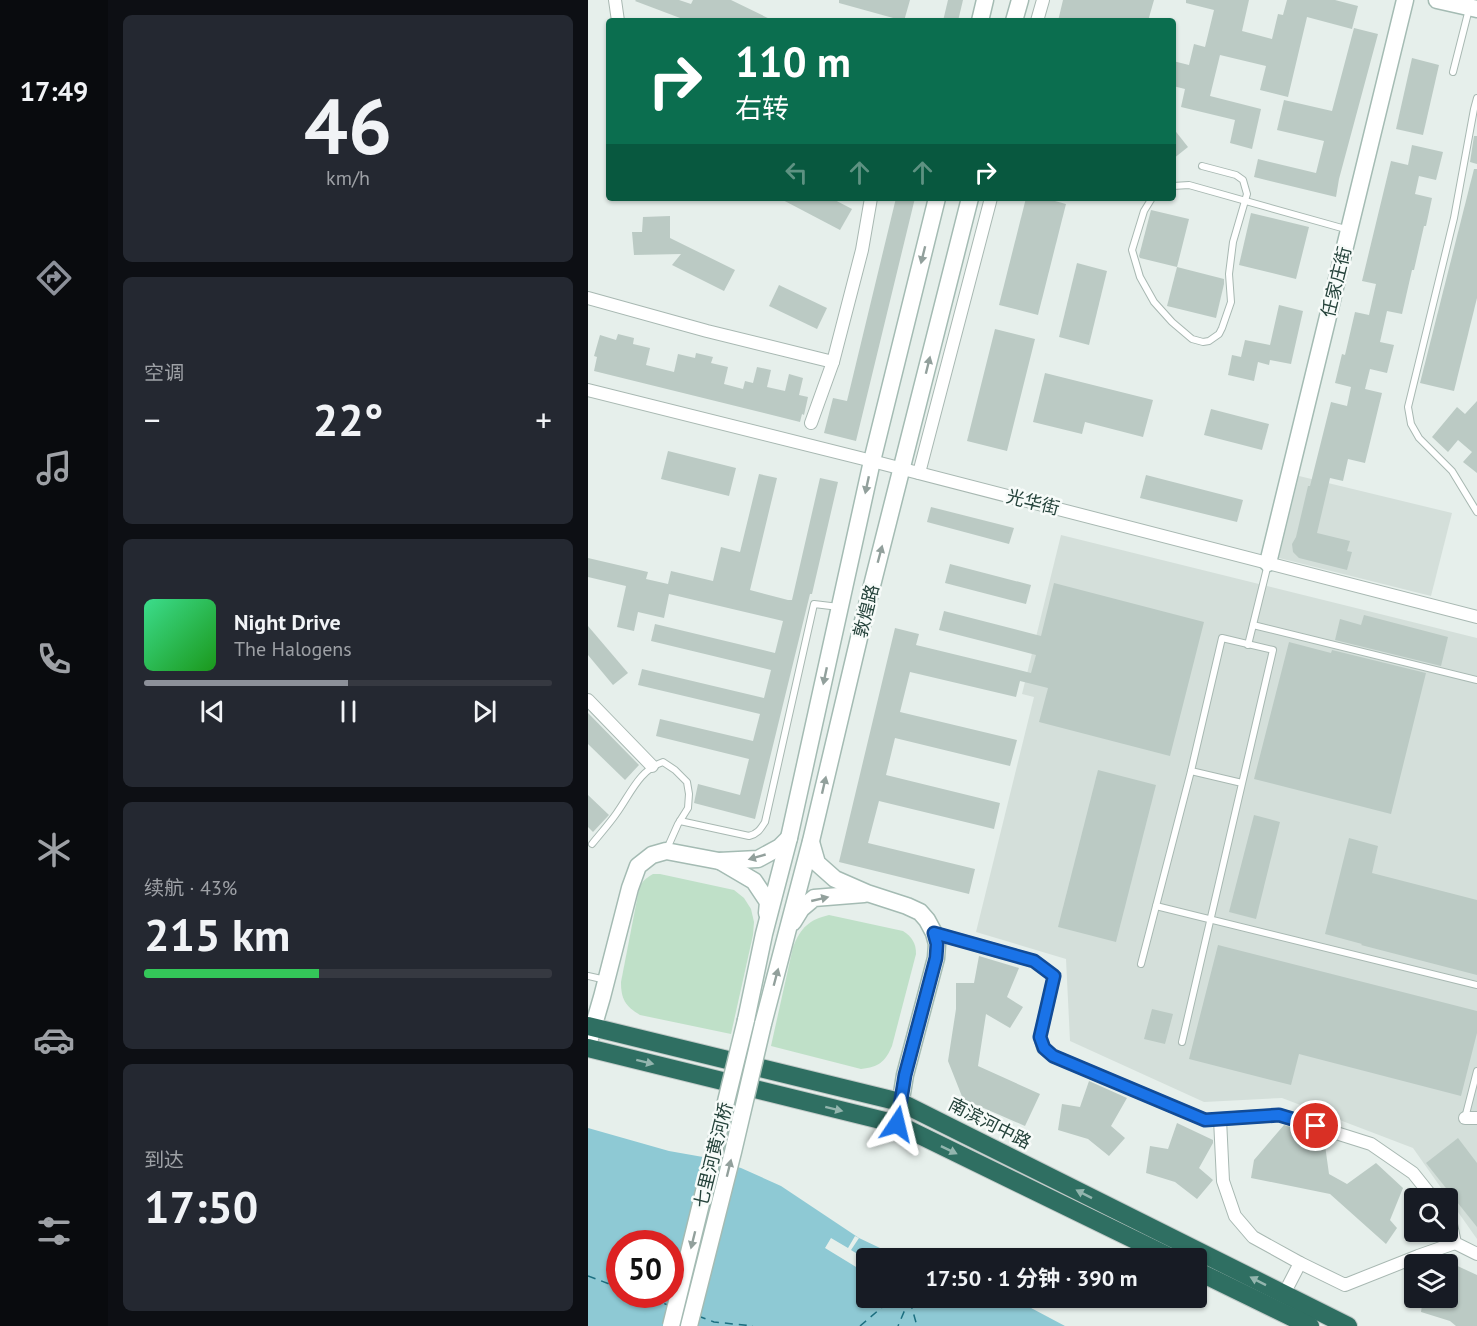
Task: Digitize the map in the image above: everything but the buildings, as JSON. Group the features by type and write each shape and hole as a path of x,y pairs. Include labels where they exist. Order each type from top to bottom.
{"highway":[{"name":"南滨河中路","path":"589,1036 900,1102 1348,1326"},
{"path":"589,1036 897,1124 1151,1248"},
{"path":"1207,1276 1310,1326"}],"main road":[{"path":"981,18 985,0"},
{"path":"1015,18 1020,0"},
{"name":"任家庄街","path":"1268,563 1405,0"},
{"path":"1437,0 1473,5"},
{"name":"敦煌路","path":"746,1020 789,838 872,460 936,201"},
{"name":"敦煌路","path":"763,1024 811,842 863,621 969,201"},
{"path":"589,1036 638,866 652,855 666,851 719,861 758,860 780,847 789,838"},
{"path":"811,842 817,863 835,879 920,912 934,933 937,944 936,958 905,1075 897,1124"},
{"path":"719,861 754,881 768,902 765,934"},
{"path":"788,930 801,909 814,898 867,893"},
{"name":"七里河黄河桥","path":"671,1326 746,1020"},
{"name":"七里河黄河桥","path":"689,1326 763,1024"}],"street":[{"path":"615,0 621,18"},
{"path":"1038,18 1043,0"},
{"path":"811,423 833,362 862,250 870,201"},
{"path":"919,473 990,201"},
{"path":"588,298 707,331 833,362"},
{"name":"光华街","path":"588,390 872,460 1477,617"},
{"path":"588,700 652,766"},
{"path":"934,933 1034,961 1054,976 1040,1037 1044,1048 1053,1056 1205,1120 1279,1115 1371,1144 1413,1173 1425,1188"},
{"path":"1220,1119 1223,1181 1235,1216 1253,1238 1300,1263 1345,1285 1455,1243 1477,1254"},
{"path":"1284,1294 1300,1263"}],"lane":[{"path":"1453,72 1473,5"},
{"path":"1477,98 1454,218 1408,406 1411,424 1419,438 1452,471 1477,512"},
{"path":"1150,201 1143,211 1132,250 1140,278 1162,312 1192,339 1203,342 1215,338 1219,334 1231,302 1229,274 1233,242 1245,201 1246,189 1240,177 1203,166"},
{"path":"1176,186 1189,185 1349,230"},
{"path":"1248,645 1268,563"},
{"path":"680,821 749,836 760,830 765,822 814,604 840,608"},
{"path":"1252,625 1477,680"},
{"path":"1141,964 1191,771 1222,638 1273,650 1182,1042"},
{"path":"592,844 616,814 636,783 652,766 663,762 687,782 689,794 688,808 666,851"},
{"path":"1191,771 1242,783"},
{"path":"1156,906 1477,985"},
{"path":"588,976 607,980"},
{"path":"1471,1118 1477,1071"}],"shaded area":[{"path":"1299,476 1452,513 1431,596 1279,558"},
{"path":"1061,535 1477,638 1477,1239 1458,1212 1458,1188 1441,1188 1413,1148 1282,1098 1204,1102 1070,1041 1066,959 976,932 1034,697 1022,694"}],"green space":[{"path":"653,874 734,890 744,898 751,909 754,922 753,935 731,1034 640,1015 625,1002 621,982 639,889 644,880"},
{"path":"829,915 903,931 914,943 916,954 892,1046 884,1060 872,1067 861,1069 771,1046 796,940 806,925"}],"water":[{"path":"588,1128 741,1168 781,1186 859,1238 880,1248 856,1248 856,1308 1031,1308 1065,1326 588,1326"}],"pier":[{"path":"855,1236 859,1238 851,1250 856,1253 856,1267 825,1248 831,1238 848,1248"}],"ferry route":[{"path":"588,1276 606,1283"},
{"path":"860,1326 887,1303 909,1300 898,1326"},
{"path":"912,1308 917,1326"},
{"path":"698,1316 714,1322 753,1326"}],"route":[{"path":"897,1124 905,1075 936,958 937,944 934,933 1034,961 1054,976 1040,1037 1044,1048 1053,1056 1205,1120 1279,1115 1316,1126"}]}
